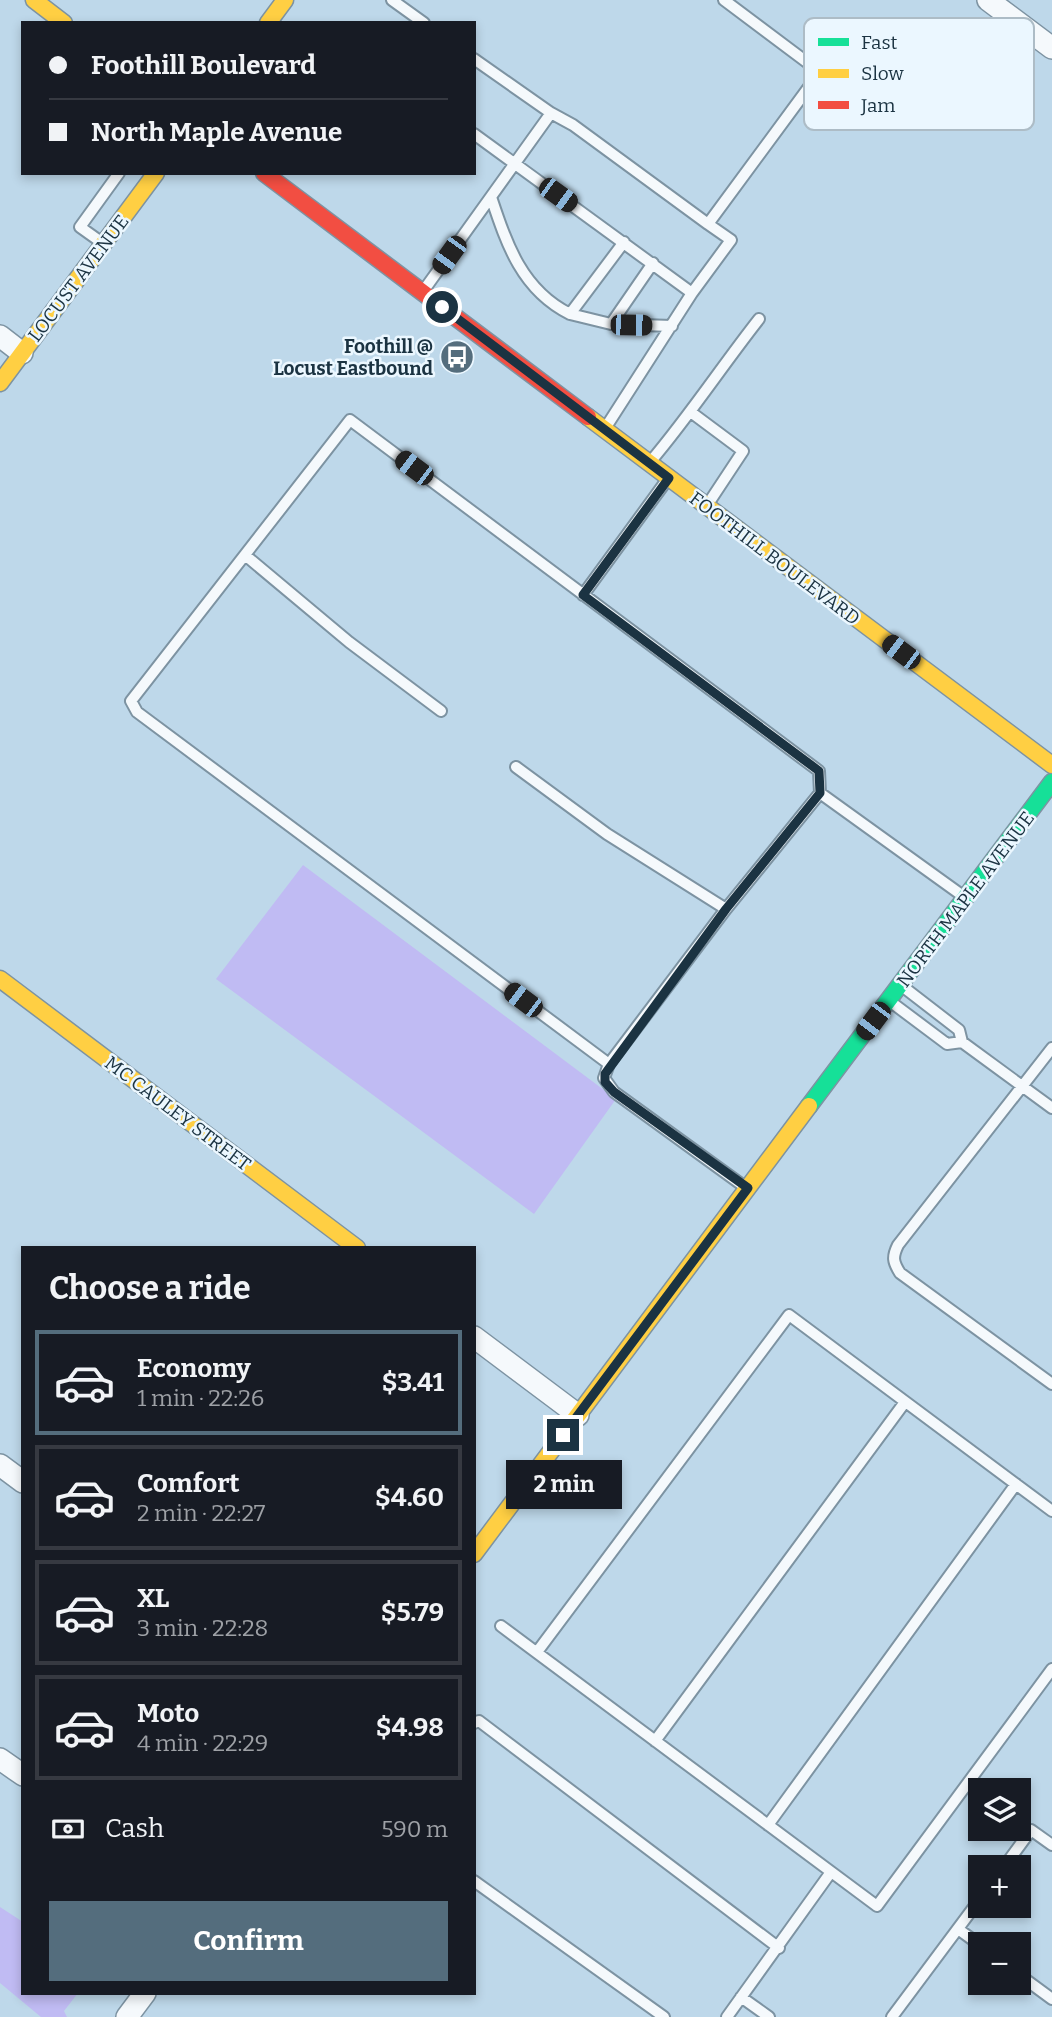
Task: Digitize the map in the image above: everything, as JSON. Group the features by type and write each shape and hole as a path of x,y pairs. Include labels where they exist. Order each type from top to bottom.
{"street":[{"path":"35,0 61,21"},
{"path":"269,21 285,0"},
{"path":"988,0 1012,18"},
{"path":"1034,34 1052,48"},
{"name":"LOCUST AVENUE","path":"0,383 103,244 118,200 153,175"},
{"name":"FOOTHILL BOULEVARD","path":"267,175 1052,765"},
{"path":"0,336 22,353"},
{"name":"NORTH MAPLE AVENUE","path":"476,1550 1052,782"},
{"name":"MC CAULEY STREET","path":"0,979 353,1246"},
{"path":"476,1338 578,1415"},
{"path":"0,1465 21,1481"},
{"path":"0,1759 21,1771"},
{"path":"127,2017 144,1995"}],"lane":[{"path":"392,0 421,21"},
{"path":"724,0 804,60"},
{"path":"476,60 551,113 573,125 731,240 692,293 604,429"},
{"path":"708,224 804,94"},
{"path":"422,292 551,113"},
{"path":"476,135 692,293"},
{"path":"103,244 80,227 118,200 119,175"},
{"path":"491,197 509,251 529,283 554,306 570,314 611,324 672,326"},
{"path":"570,314 624,242"},
{"path":"611,324 653,263"},
{"path":"649,463 692,413 707,385 759,319"},
{"path":"692,413 743,452 706,505"},
{"path":"610,1064 137,712 131,701 350,420 819,771 820,793 726,909 610,1064 604,1078 608,1087 748,1188"},
{"path":"583,595 669,478"},
{"path":"245,555 349,642 441,711"},
{"path":"516,767 607,834 726,909"},
{"path":"820,793 966,897"},
{"path":"900,985 959,1030 962,1042 1052,1108"},
{"path":"889,1000 947,1044 962,1042"},
{"path":"924,1027 935,1012"},
{"path":"1052,1048 898,1245 894,1264 900,1273 1052,1384"},
{"path":"537,1652 789,1315 1052,1511"},
{"path":"655,1741 905,1402"},
{"path":"768,1825 1016,1484"},
{"path":"501,1626 877,1906 1048,1685 1052,1670"},
{"path":"476,1722 479,1721 779,1948"},
{"path":"1013,1855 1031,1830 1052,1845"},
{"path":"727,2017 831,1872"},
{"path":"476,1882 664,2017"},
{"path":"892,2017 968,1915"},
{"path":"958,1929 968,1936"},
{"path":"1031,1984 1052,1999"},
{"path":"741,1997 769,2017"}],"shaded area":[{"path":"303,865 616,1099 534,1214 216,979"},
{"path":"0,1907 21,1921 21,1995 76,1995 64,2011 67,2017 41,2017 0,1983"}],"traffic: fast":[{"path":"809,1106 1052,782"}],"traffic: slow":[{"path":"34,0 61,21"},
{"path":"269,21 285,0"},
{"path":"0,383 155,175"},
{"path":"588,417 1052,765"},
{"path":"0,979 354,1246"},
{"path":"476,1551 809,1106"}],"traffic: jam":[{"path":"267,175 588,417"}],"place":[{"name":"Foothill @ Locust Eastbound","path":"457,357"}],"route":[{"path":"442,307 669,478 583,595 819,771 820,793 726,909 605,1074 605,1082 614,1092 748,1188 563,1435"}]}
